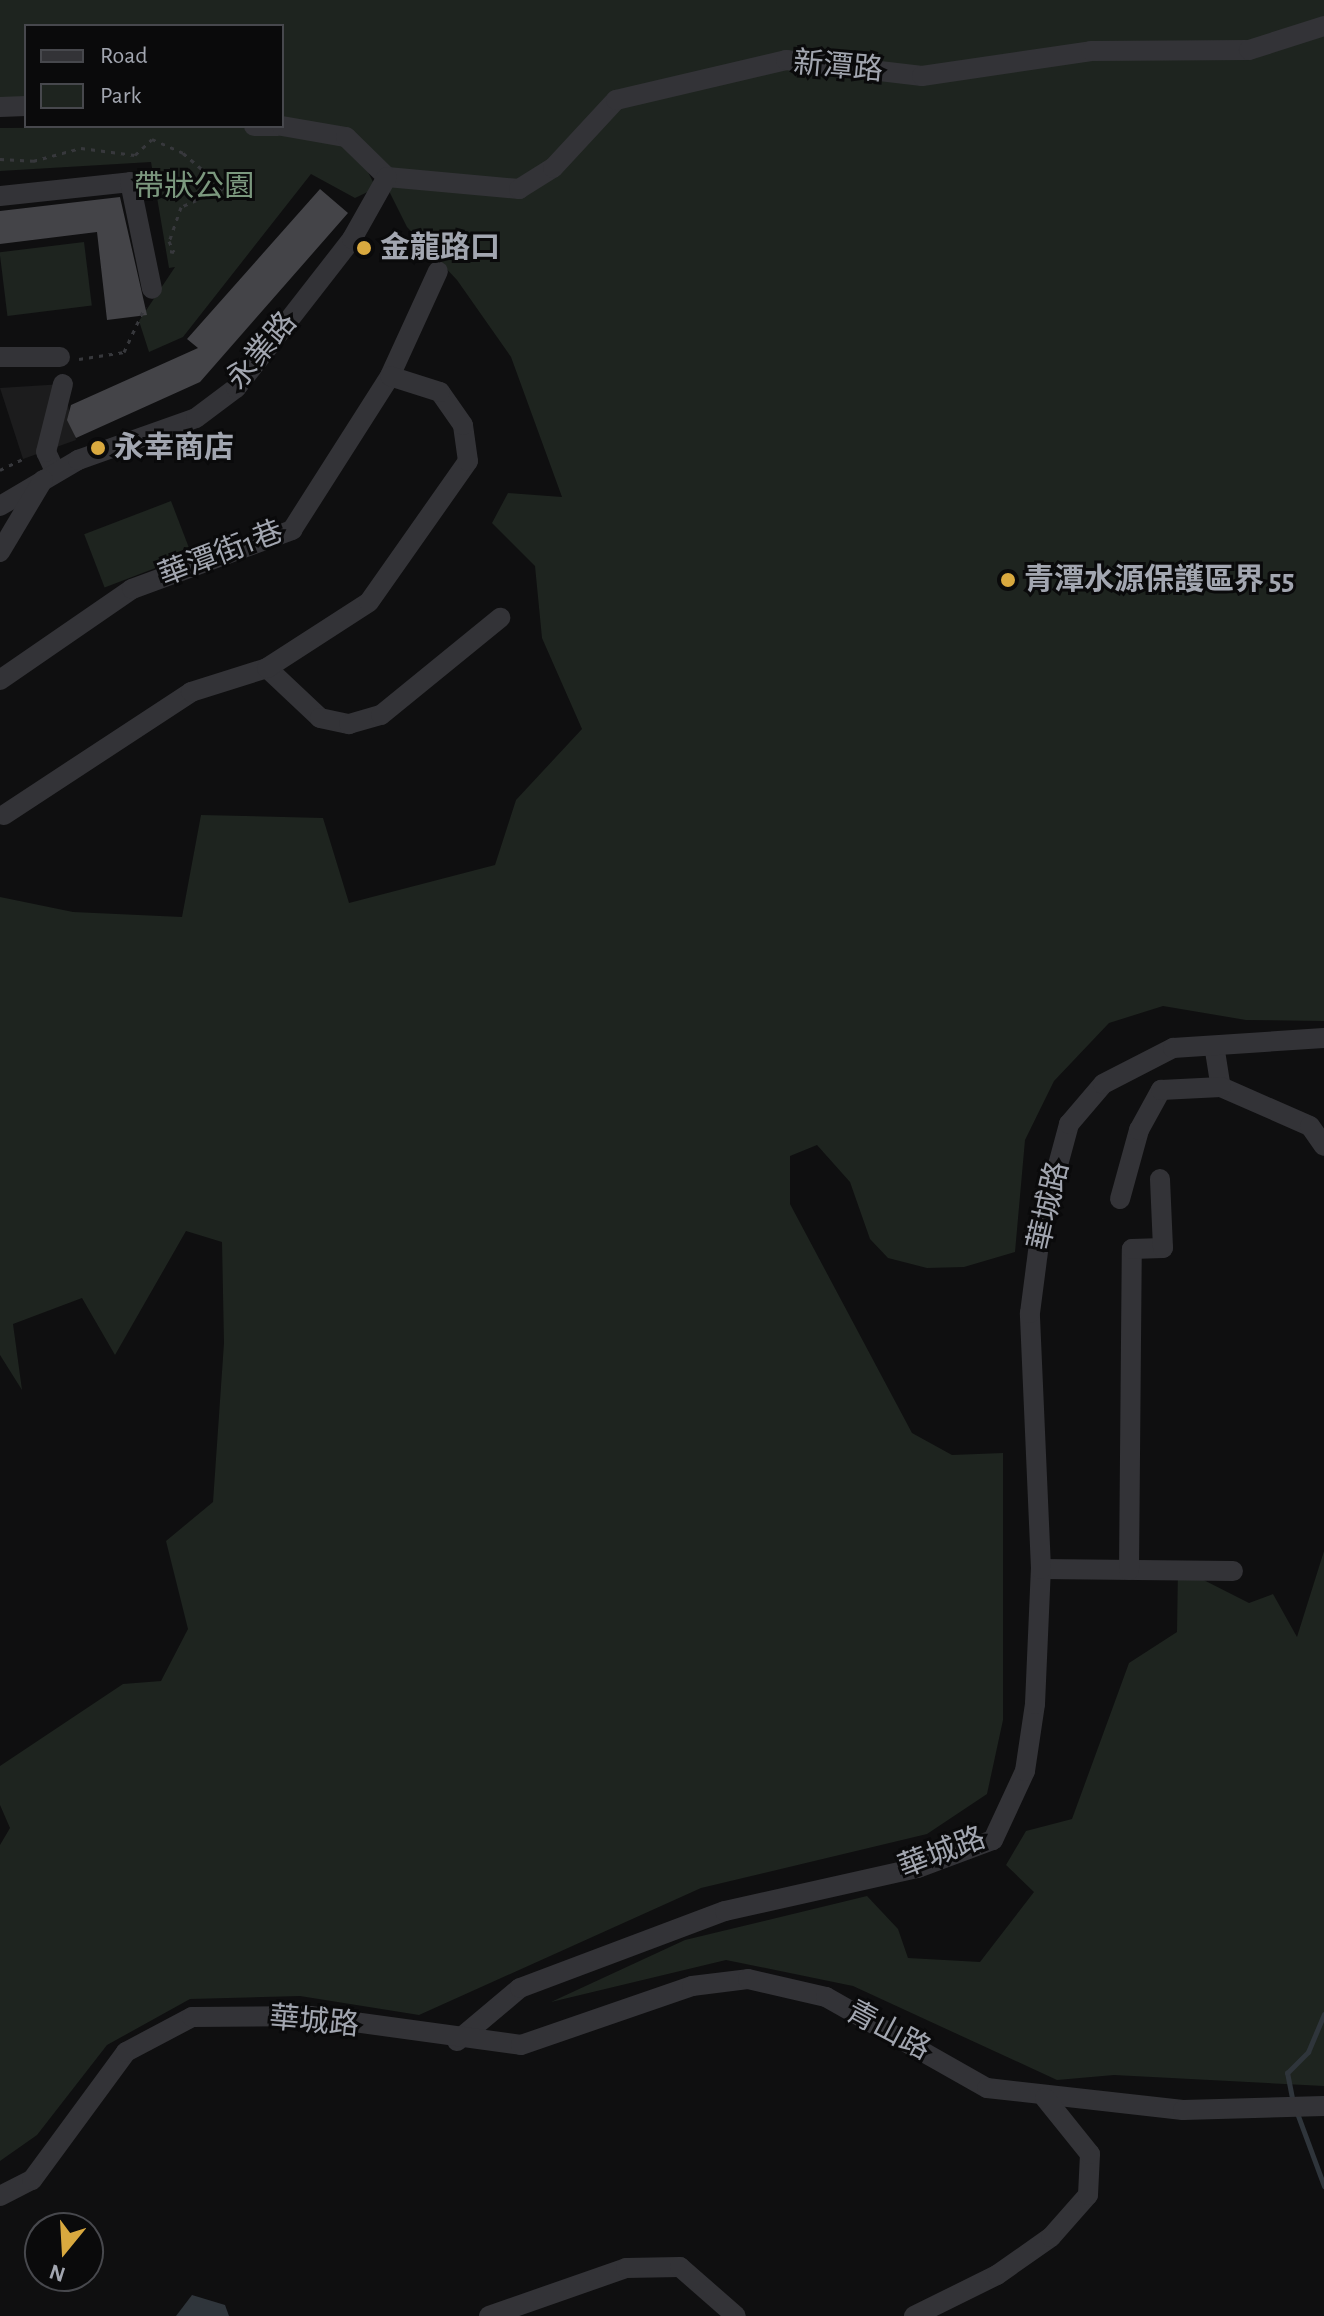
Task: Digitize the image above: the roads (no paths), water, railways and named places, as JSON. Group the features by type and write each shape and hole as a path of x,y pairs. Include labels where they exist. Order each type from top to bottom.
{"street":[{"name":"新潭路","path":"387,177 519,189 553,168 616,100 786,60 922,76 1091,51 1249,50 1324,26"},
{"path":"0,107 24,106"},
{"path":"284,127 346,137 387,177"},
{"name":"永業路","path":"0,506 50,474 169,431 236,388 352,239 387,177"},
{"path":"0,196 130,182 152,289"},
{"name":"華潭街1巷","path":"0,680 132,589 292,530 390,376 438,271"},
{"path":"0,357 60,357"},
{"path":"4,815 191,692 267,668 369,602 468,461 463,425 440,392 390,376"},
{"path":"0,552 50,474 46,452 63,384"},
{"path":"267,668 320,718 349,724 381,715 500,618"},
{"name":"華城路","path":"0,2196 32,2180 126,2052 192,2017 310,2016 457,2041 520,1988 725,1911 918,1868 993,1840 1025,1771 1041,1569 1030,1313 1041,1228 1069,1124 1103,1084 1173,1048 1215,1051 1324,1038"},
{"path":"1215,1051 1221,1087"},
{"path":"1120,1199 1139,1130 1161,1090 1221,1087 1317,1125 1324,1146"},
{"path":"1129,1570 1132,1249 1163,1248 1160,1179"},
{"path":"1041,1569 1233,1571"},
{"name":"青山路","path":"457,2041 521,2045 692,1986 748,1979 826,1997 987,2088 1045,2098 1183,2110 1324,2106"},
{"path":"914,2316 997,2275 1051,2237 1088,2195 1090,2154 1045,2098"},
{"path":"489,2316 626,2268 680,2267 736,2316"}],"waterway":[{"path":"1293,2103 1287,2073 1308,2052 1324,2014"},
{"path":"1297,2113 1324,2186"}],"place":[{"name":"金龍路口","path":"364,248"},
{"name":"永幸商店","path":"98,448"},
{"name":"青潭水源保護區界 55","path":"1008,580"}],"park label":[{"name":"帶狀公園","path":"194,187"}]}
